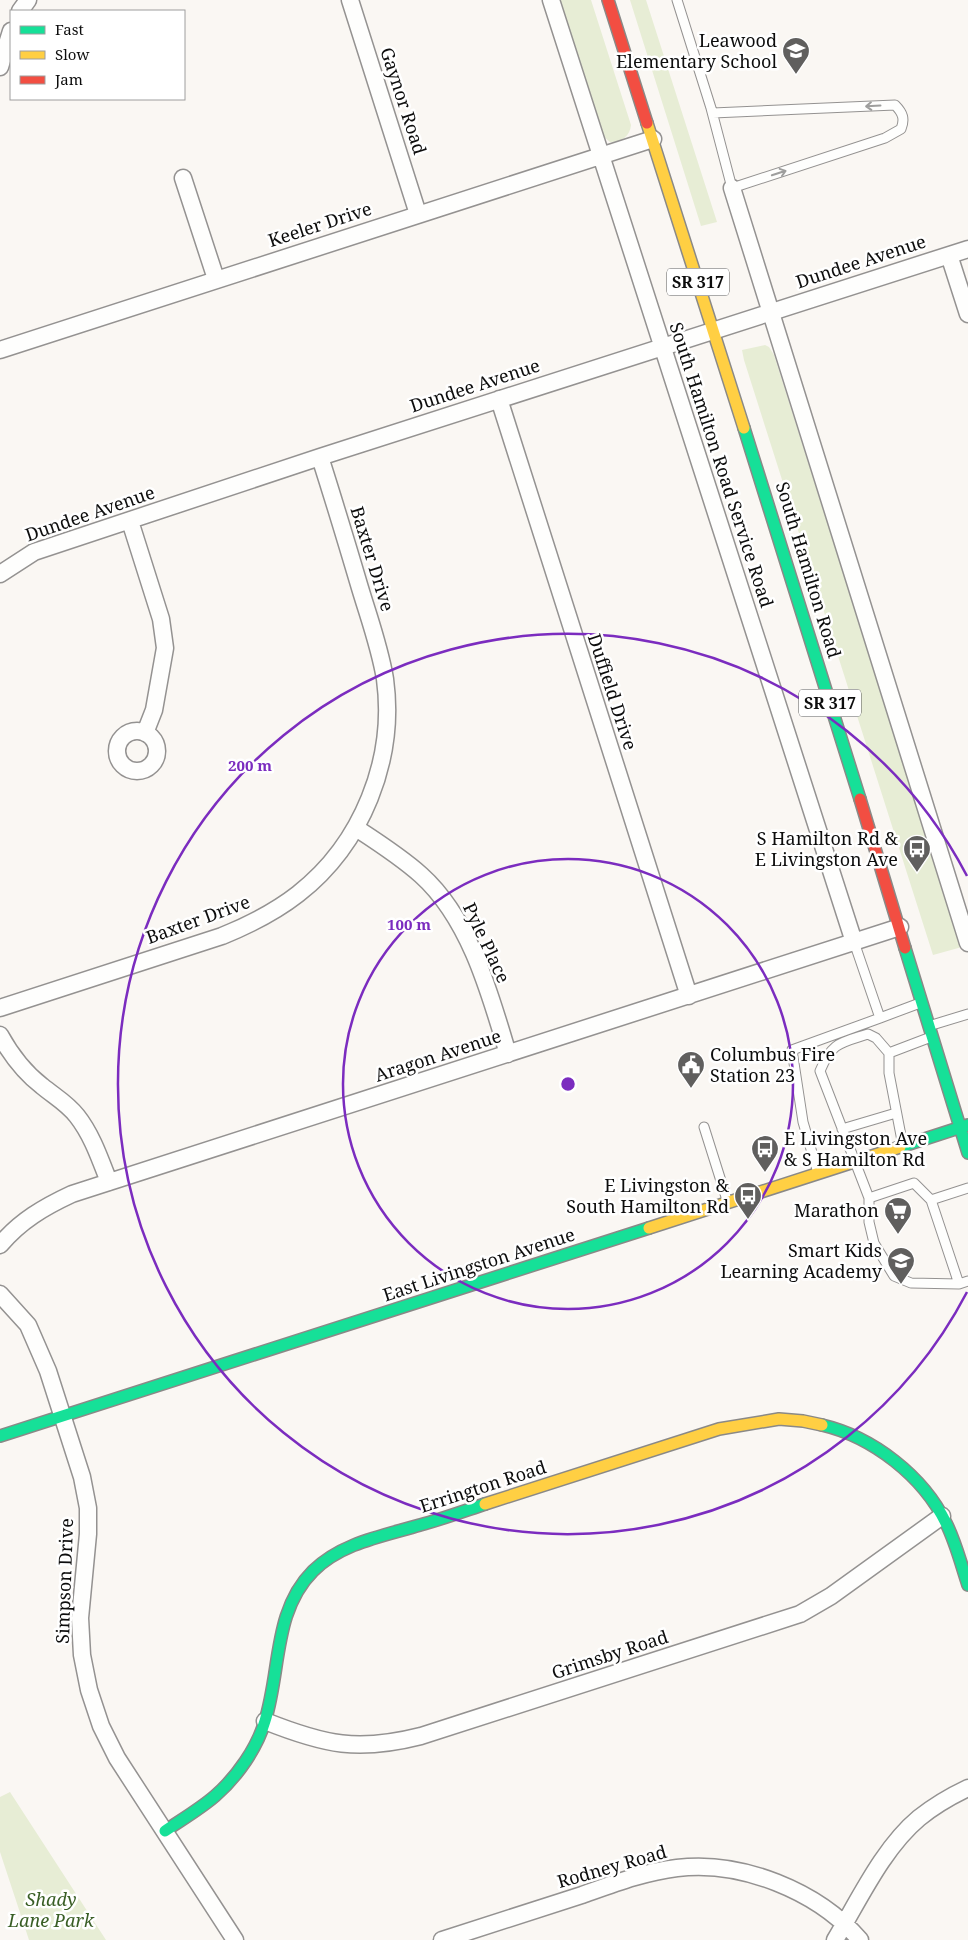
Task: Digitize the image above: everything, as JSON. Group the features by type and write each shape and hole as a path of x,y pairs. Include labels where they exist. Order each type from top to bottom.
{"main road":[{"name":"South Hamilton Road","path":"608,0 714,331 931,1031 964,1127 968,1152"},
{"name":"East Livingston Avenue","path":"0,1436 964,1127"},
{"name":"Errington Road","path":"165,1831 216,1796 235,1775 252,1750 265,1721 285,1616 297,1592 313,1572 334,1555 358,1544 719,1429 780,1419 810,1422 841,1430 872,1446 898,1465 920,1487 942,1516 950,1531 968,1585"}],"street":[{"name":"Gaynor Road","path":"350,0 418,214"},
{"name":"South Hamilton Road Service Road","path":"551,0 854,942"},
{"path":"0,67 10,34"},
{"name":"Keeler Drive","path":"0,350 653,139"},
{"path":"183,178 216,279"},
{"path":"732,188 968,943"},
{"name":"Dundee Avenue","path":"0,574 34,552 320,457 968,249"},
{"path":"949,255 968,314"},
{"name":"Duffield Drive","path":"499,399 688,996"},
{"name":"Baxter Drive","path":"0,1008 222,936 247,925 272,912 299,894 338,854 356,828 371,794 381,764 387,714 385,679 376,641 320,457"},
{"path":"130,521 161,619 165,648 154,710 145,733"},
{"name":"Pyle Place","path":"356,828 392,852 422,876 445,903 466,936 480,967 508,1054"},
{"name":"Aragon Avenue","path":"0,1245 12,1232 48,1205 72,1194 900,927"},
{"path":"0,1035 10,1052 25,1070 62,1100 77,1116 91,1137 109,1182"},
{"name":"Simpson Drive","path":"0,1294 28,1325 48,1371 82,1477 88,1508 86,1561 80,1618 82,1655 89,1690 101,1726 117,1758 235,1940"},
{"name":"Grimsby Road","path":"265,1721 289,1731 334,1744 368,1746 398,1742 421,1736 800,1614 831,1596 942,1516"},
{"path":"835,1940 875,1872 901,1837 918,1818 948,1798 968,1788"},
{"name":"Rodney Road","path":"442,1940 637,1876 678,1868 736,1870 765,1878 798,1892 819,1904 845,1924 860,1940"}],"lane":[{"path":"677,0 713,113 732,188 885,138 901,129 904,121 901,110 896,105 713,113"},
{"path":"854,942 880,1018"},
{"path":"818,1174 803,1122 792,1050 923,1002"},
{"path":"888,1053 968,1014"},
{"path":"869,1198 914,1183 931,1200 964,1282 911,1283 894,1276 874,1243 869,1222 869,1198 820,1071 826,1055 837,1044 868,1034 876,1038 888,1053 889,1074 903,1146"},
{"path":"842,1128 896,1114"},
{"path":"704,1127 728,1203"},
{"path":"931,1200 968,1188"}],"green space":[{"path":"560,0 591,0 631,125 629,132 622,140 610,142 604,137"},
{"path":"630,0 646,0 717,222 701,226"},
{"path":"765,345 769,347 774,355 962,947 933,955 744,360 742,350"},
{"name":"Shady Lane Park","path":"10,1792 106,1940 29,1940 0,1852 0,1797"}],"traffic: fast":[{"path":"744,428 860,799"},
{"path":"905,948 968,1153"},
{"path":"900,1147 968,1125"},
{"path":"0,1436 649,1228"},
{"path":"822,1425 860,1439 878,1449 910,1475 924,1490 936,1506 950,1531 968,1585"},
{"path":"165,1831 215,1796 238,1771 251,1752 265,1721 270,1702 284,1623 300,1587 313,1571 324,1561 349,1547 485,1504"}],"traffic: slow":[{"path":"647,123 744,428"},
{"path":"649,1228 900,1147"},
{"path":"485,1504 719,1429 779,1419 822,1425"}],"traffic: jam":[{"path":"608,0 647,123"},
{"path":"860,799 905,948"}],"place":[{"name":"Leawood Elementary School","path":"796,75"},
{"name":"S Hamilton Rd & E Livingston Ave","path":"917,873"},
{"name":"Columbus Fire Station 23","path":"691,1089"},
{"name":"E Livingston Ave & S Hamilton Rd","path":"765,1173"},
{"name":"E Livingston & South Hamilton Rd","path":"748,1220"},
{"name":"Marathon","path":"898,1235"},
{"name":"Smart Kids Learning Academy","path":"901,1285"}]}
